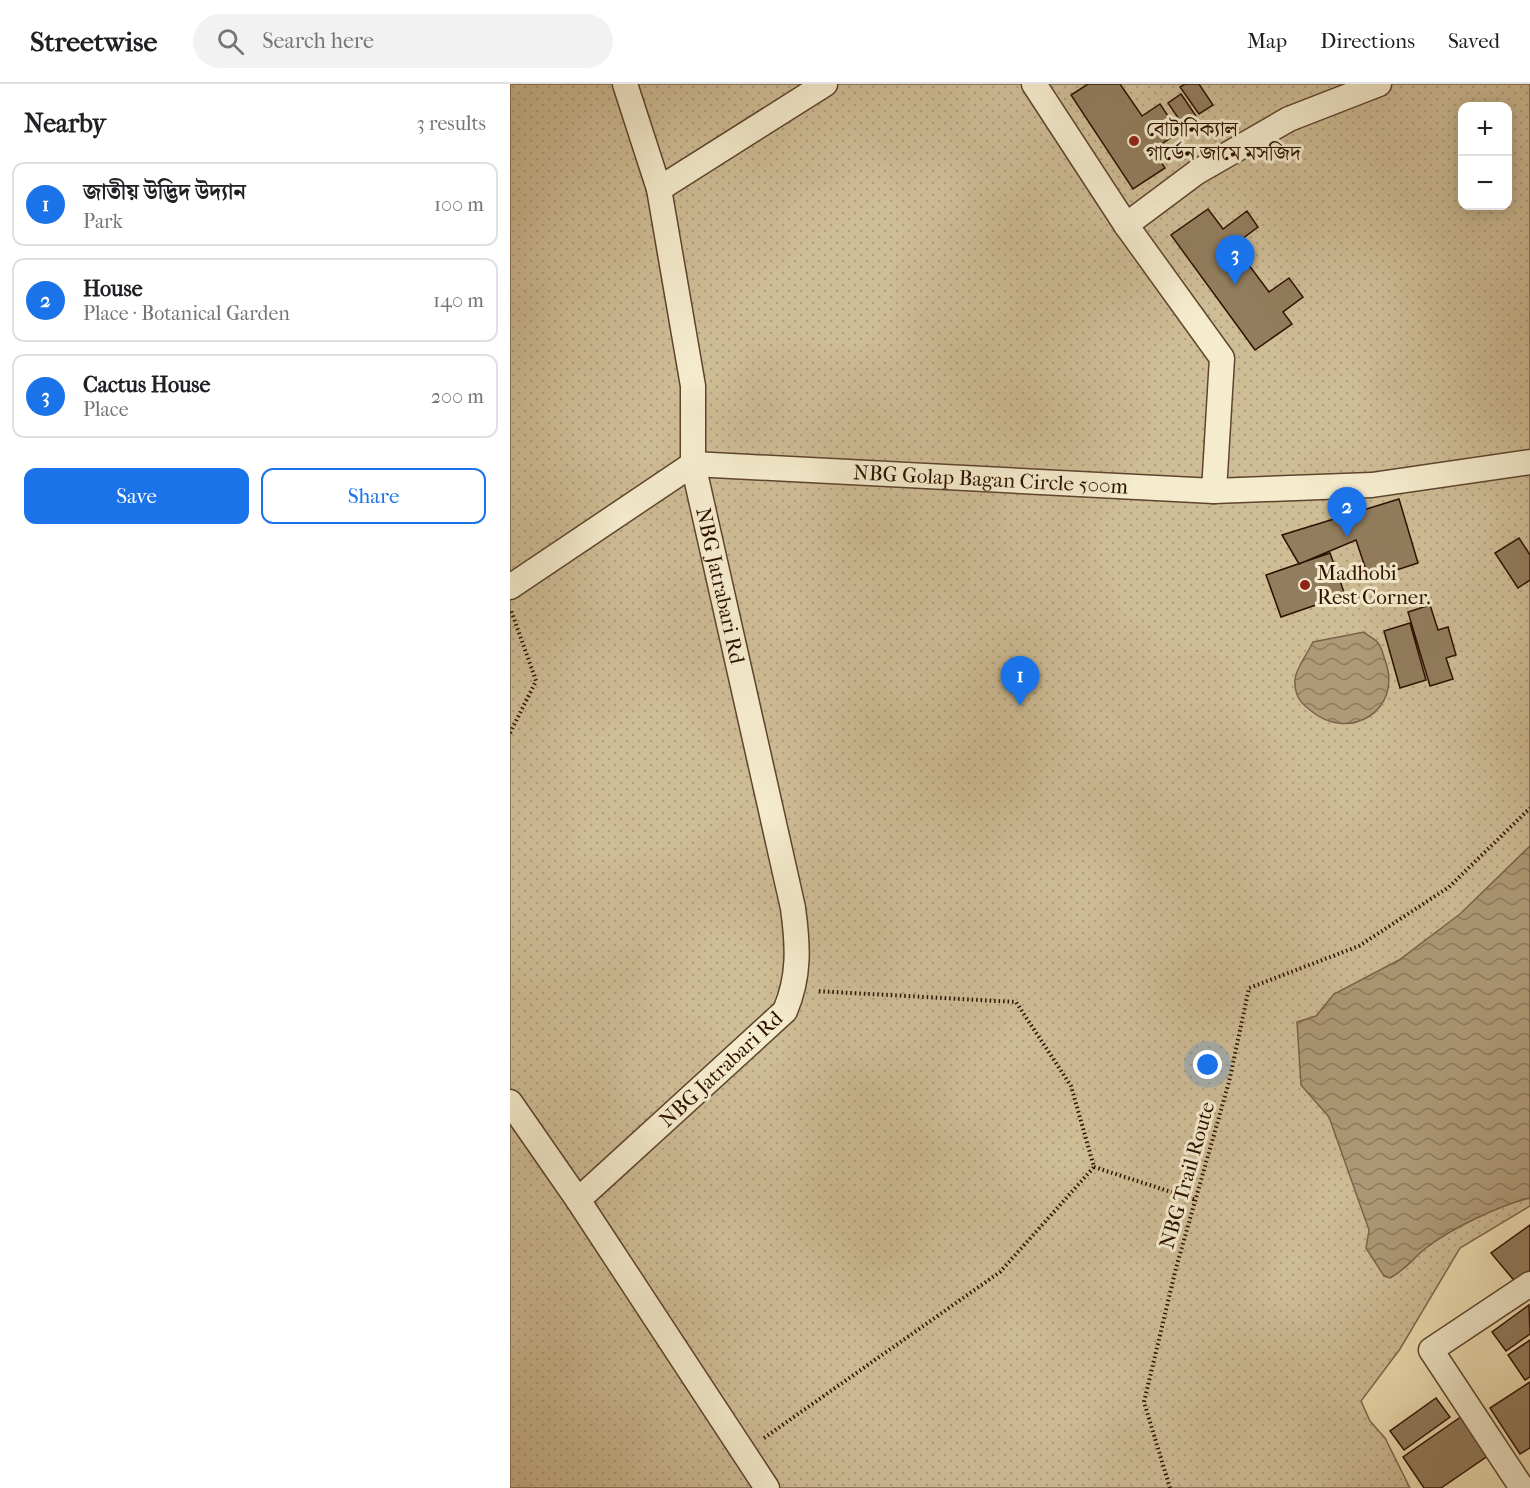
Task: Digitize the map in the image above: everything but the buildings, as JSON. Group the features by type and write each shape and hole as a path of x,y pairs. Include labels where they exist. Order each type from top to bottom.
{"street":[{"path":"510,587 693,464 693,386 659,189 625,84"},
{"path":"659,189 825,84"},
{"path":"1034,84 1126,225 1221,358 1214,491"},
{"path":"1126,225 1197,172 1289,119 1379,84"},
{"name":"NBG Golap Bagan Circle 500m","path":"693,464 1214,491 1372,485 1530,462"},
{"name":"NBG Jatrabari Rd","path":"578,1200 785,1011 794,990 799,952 793,908 693,464"},
{"path":"510,1102 578,1200 767,1488"},
{"path":"1522,1474 1431,1350 1530,1284"}],"path":[{"path":"510,606 536,681 510,733"},
{"name":"NBG Trail Route","path":"1170,1488 1144,1402 1229,1082 1249,988 1359,946 1449,887 1530,808"},
{"path":"794,990 1016,1002 1071,1086 1094,1167"},
{"path":"1094,1167 1196,1200"},
{"path":"744,1452 1000,1272 1094,1167"}],"shaded area":[{"path":"510,84 1530,84 1530,1206 1460,1248 1400,1349 1361,1401 1370,1421 1385,1438 1410,1488 510,1488"}],"water":[{"path":"1364,632 1377,642 1381,649 1389,678 1387,694 1380,707 1369,716 1355,722 1340,723 1325,719 1306,707 1298,697 1295,679 1298,670 1313,642"},
{"path":"1530,846 1530,1198 1490,1212 1448,1233 1390,1278 1384,1276 1366,1248 1369,1230 1329,1117 1301,1085 1297,1022 1316,1016 1334,994 1399,960 1460,914"}],"place":[{"name":"বোটানিক্যাল গার্ডেন জামে মসজিদ","path":"1134,141"},
{"name":"Cactus House","path":"1235,285"},
{"name":"House","path":"1347,537"},
{"name":"Madhobi Rest Corner.","path":"1305,585"},
{"name":"জাতীয় উদ্ভিদ উদ্যান","path":"1020,706"}]}
